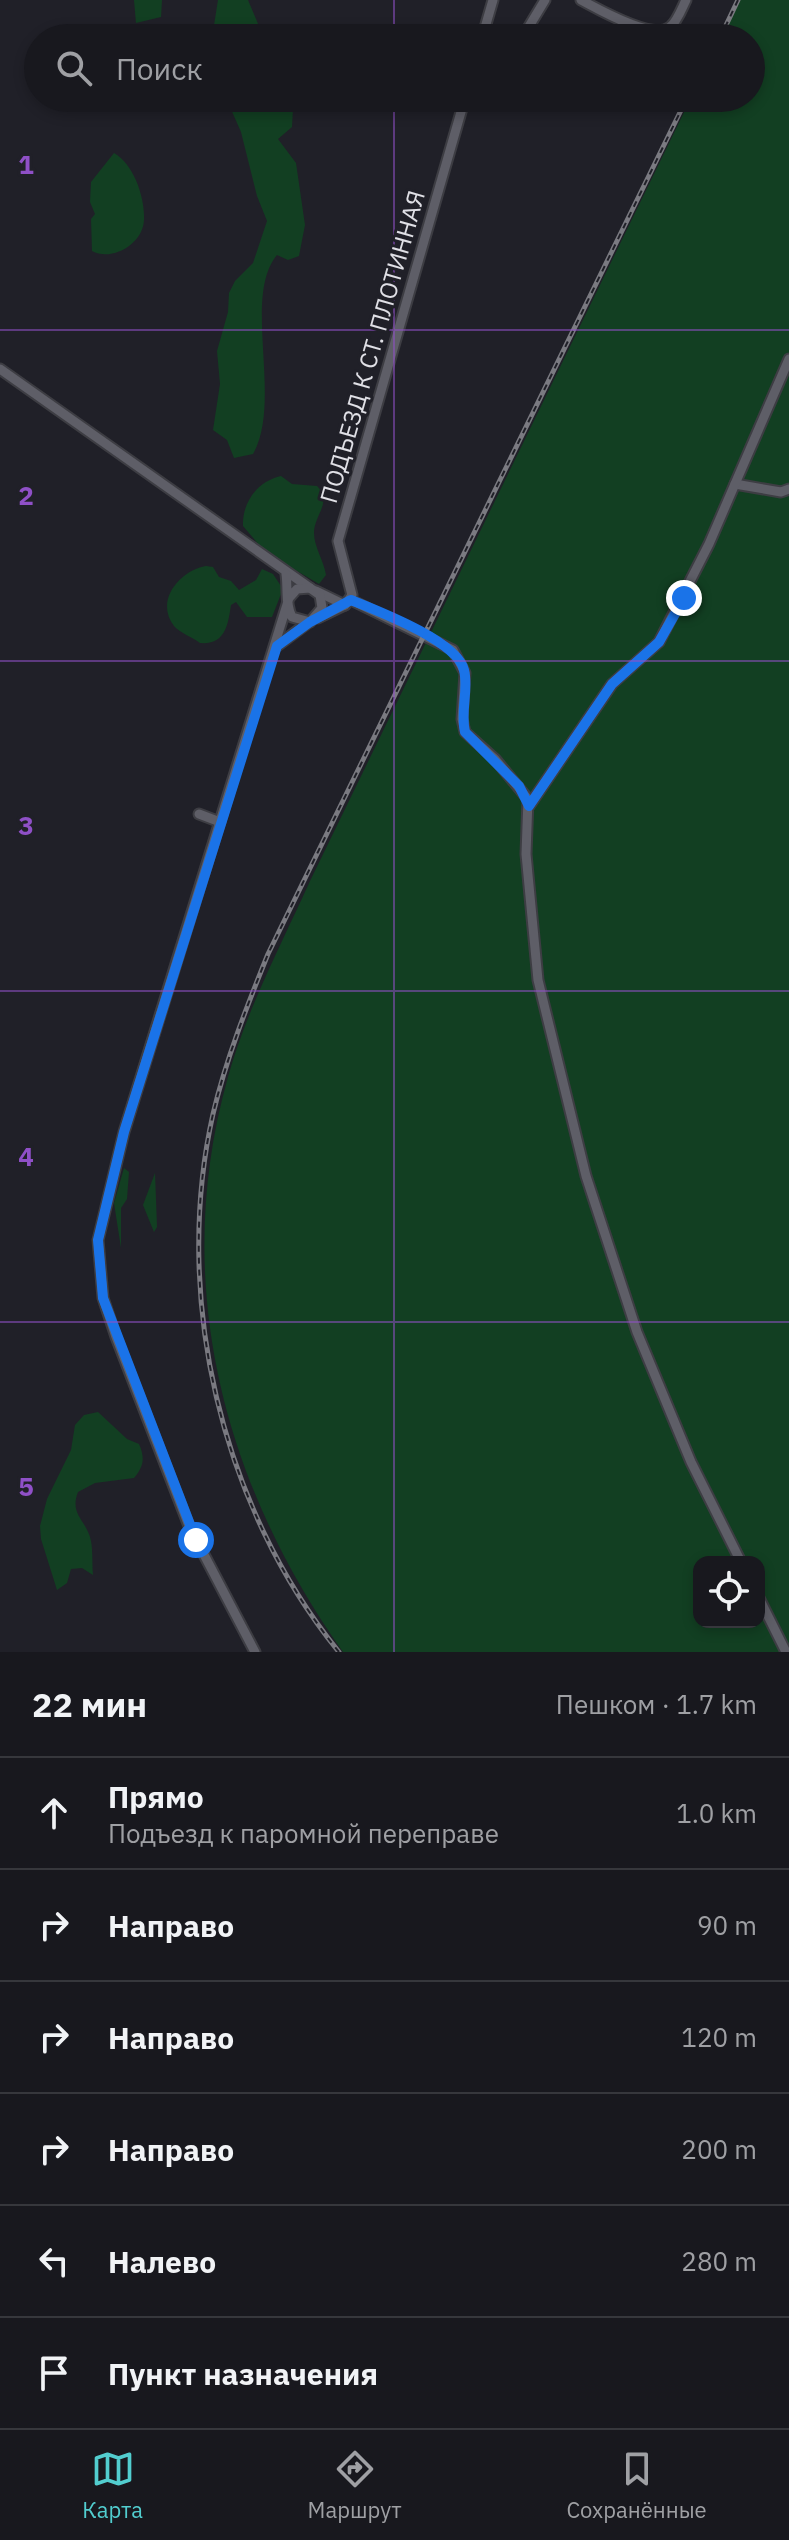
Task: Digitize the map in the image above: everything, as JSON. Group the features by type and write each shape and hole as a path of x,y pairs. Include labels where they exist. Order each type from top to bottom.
{"street":[{"path":"486,24 493,0"},
{"path":"530,24 545,0"},
{"path":"581,0 633,24"},
{"path":"673,24 686,0"},
{"name":"ПОДЪЕЗД К СТ. ПЛОТИННАЯ","path":"348,602 353,589 341,560 338,541 461,112"},
{"path":"529,806 612,684 659,642 684,598 789,359"},
{"path":"0,369 286,574 313,589 453,650 465,673 462,719 465,732 519,786 529,806 526,854 538,980 586,1176 637,1332 691,1462 738,1556"},
{"path":"735,484 781,492 789,489"},
{"path":"286,574 292,617 313,620"},
{"path":"255,1652 189,1526 116,1337 103,1298 98,1269 100,1228 124,1132 277,646 289,598 297,589 313,589"},
{"path":"313,589 323,602 313,620"},
{"path":"277,646 313,620 348,602"},
{"path":"199,814 220,822"},
{"path":"765,1610 786,1652"}],"green space":[{"path":"134,0 162,0 161,17 136,23"},
{"path":"218,0 248,0 258,24 214,24"},
{"path":"738,0 789,0 789,1652 343,1652 301,1587 266,1520 239,1450 219,1378 207,1304 205,1229 211,1153 228,1077 255,1002 310,881 684,112 765,112 765,24 727,24"},
{"path":"232,112 293,112 292,127 278,139 296,163 305,225 299,256 288,260 277,255 267,273 262,322 265,379 261,432 253,454 234,458 227,440 213,430 220,384 217,351 228,312 229,293 235,281 253,263 267,221 257,196 241,132"},
{"path":"114,153 133,173 143,202 144,220 138,237 125,249 100,254 92,251 91,219 95,214 90,202 91,182"},
{"path":"281,476 292,484 317,486 321,492 323,503 314,533 326,575 319,584 265,552 243,526 245,509 253,494 265,483"},
{"path":"206,566 213,567 219,577 231,581 239,590 256,580 262,569 273,574 283,589 272,617 247,617 236,602 231,605 224,632 209,643 200,643 174,626 167,606 173,588 188,573"},
{"path":"124,1168 129,1172 127,1199 121,1208 121,1248 114,1203"},
{"path":"155,1173 157,1227 154,1232 143,1205"},
{"path":"98,1412 127,1439 139,1444 142,1462 134,1478 95,1483 78,1492 77,1512 91,1541 93,1575 82,1568 71,1569 67,1583 57,1590 40,1526 47,1499 71,1450 75,1425 84,1415"}],"railway":[{"path":"727,24 738,0"},
{"path":"339,1652 298,1595 264,1532 236,1466 216,1397 204,1326 199,1254 202,1183 213,1114 231,1053 268,954 680,112"}],"route":[{"path":"196,1540 103,1298 98,1269 98,1240 124,1132 252,717 277,646 310,622 351,600 453,650 465,673 462,719 465,732 519,786 529,806 612,684 659,642 684,598"}]}
